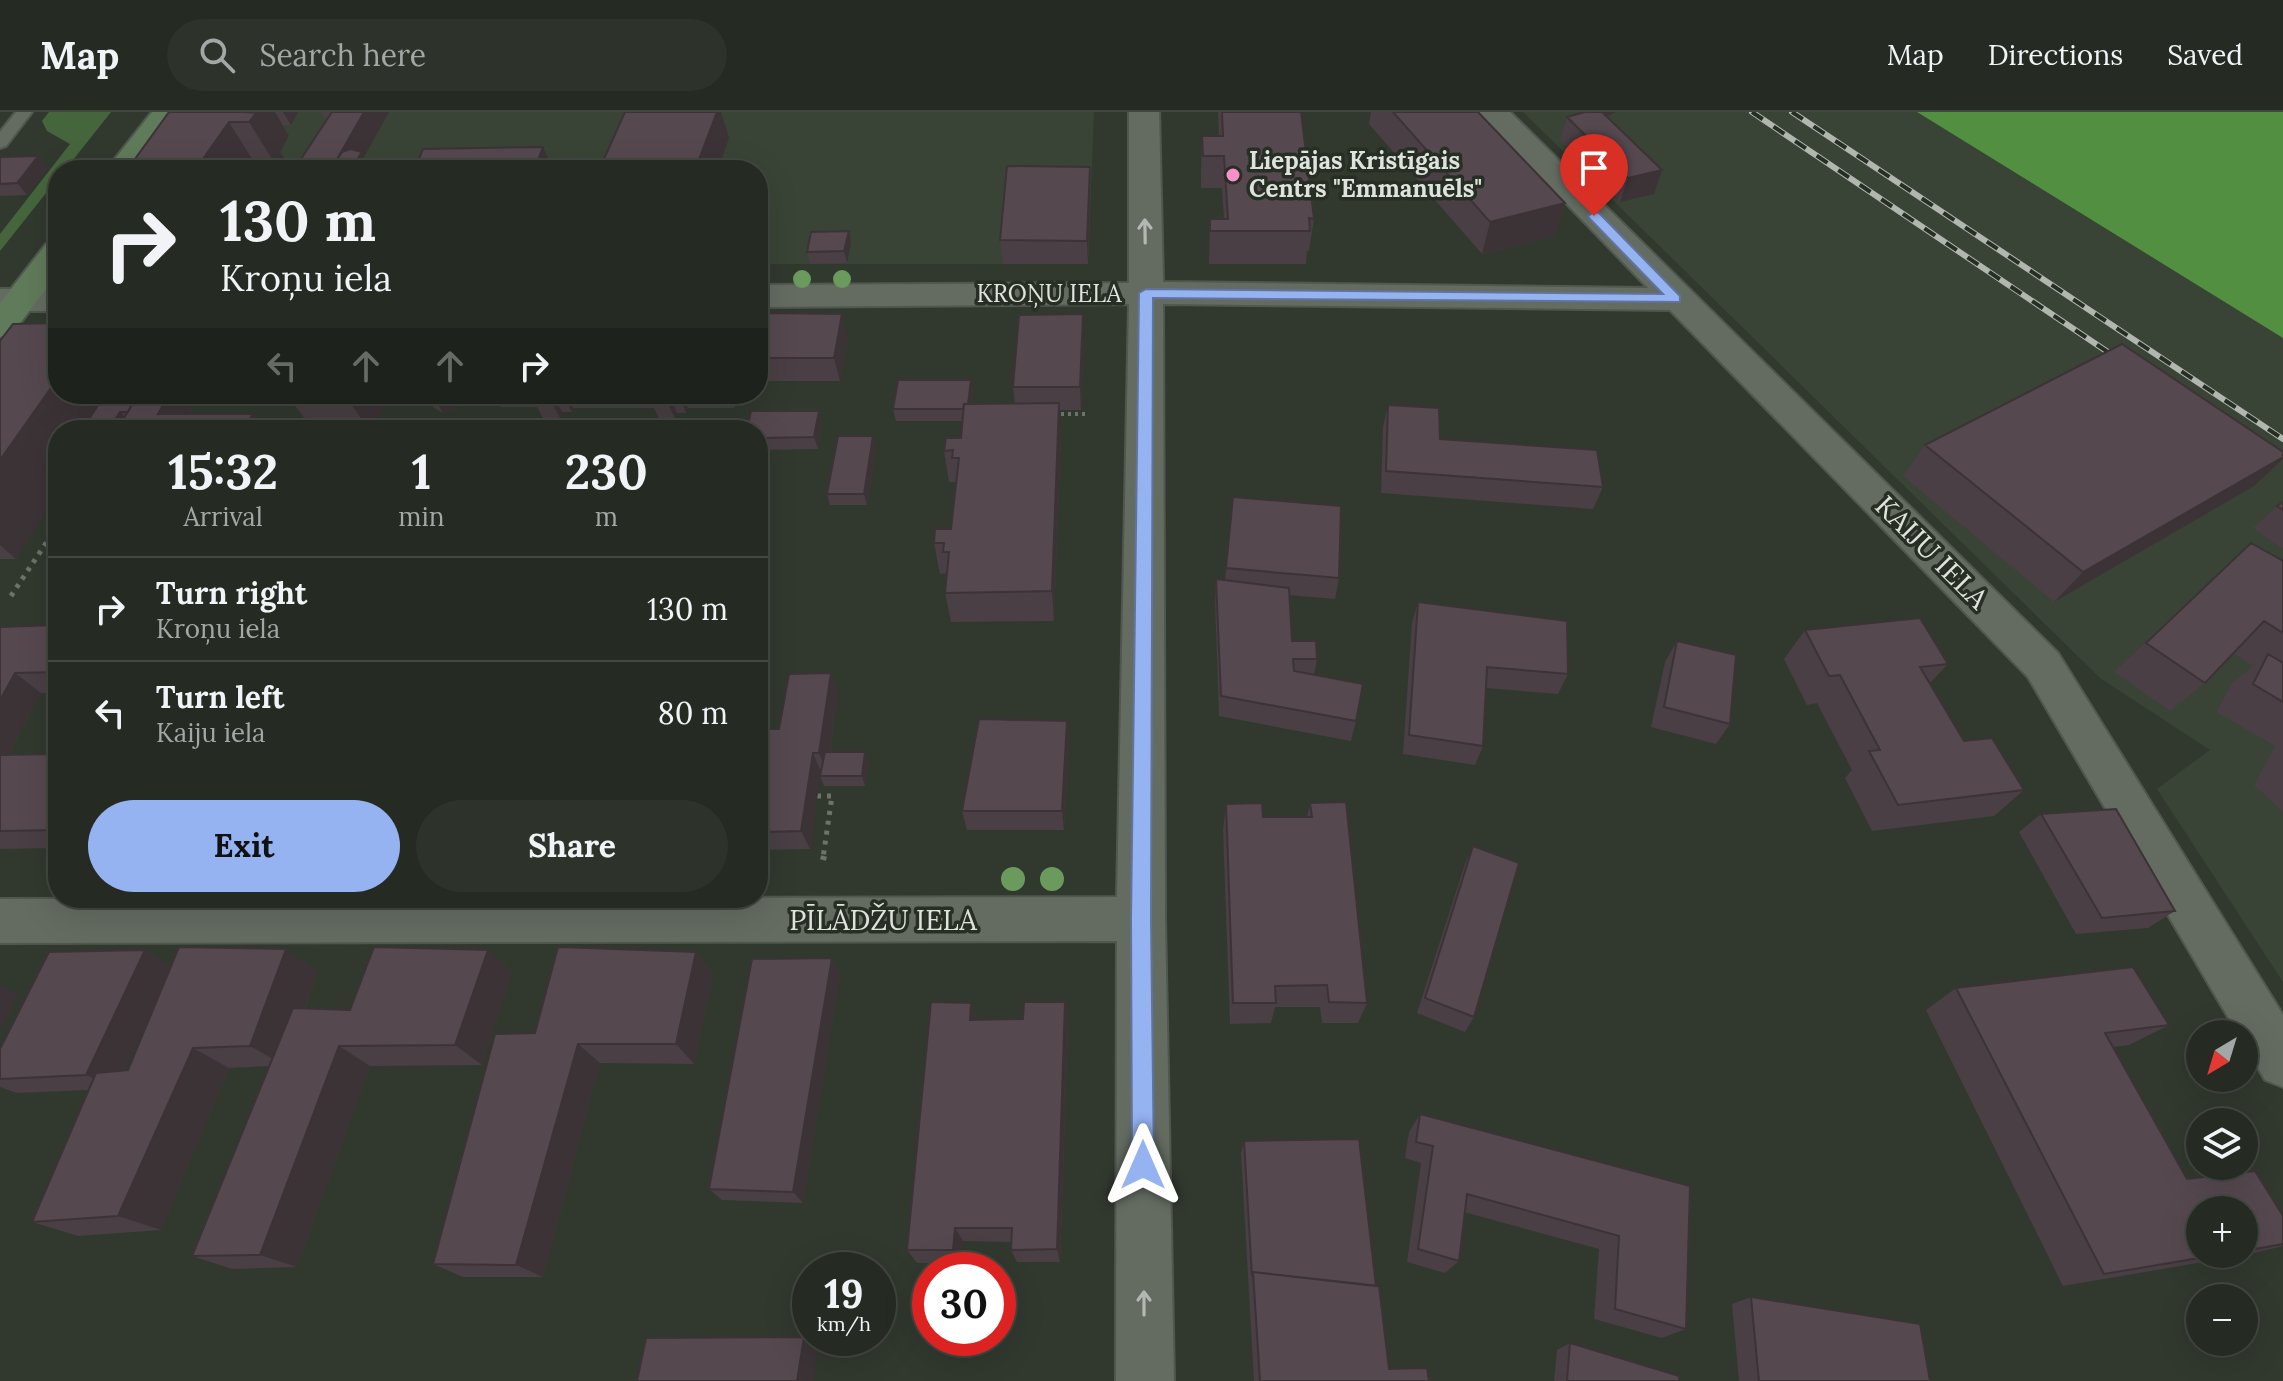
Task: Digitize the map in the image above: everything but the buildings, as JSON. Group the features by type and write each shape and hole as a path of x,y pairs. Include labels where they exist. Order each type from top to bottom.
{"main road":[{"path":"129,160 167,112"},
{"path":"6,309 48,262"}],"street":[{"path":"1144,112 1146,293 1141,919 1145,1381"},
{"name":"KAIJU IELA","path":"1493,112 1675,299 2043,665 2283,1062"},
{"name":"KROŅU IELA","path":"768,296 1146,293 1675,299"},
{"path":"6,309 48,302"},
{"name":"PĪLĀDŽU IELA","path":"0,921 1141,919"}],"lane":[{"path":"0,143 24,112"}],"path":[{"path":"1050,414 1089,414"},
{"path":"11,596 48,540"},
{"path":"817,796 832,796 823,860"}],"shaded area":[{"path":"49,112 111,112 73,160 58,160 70,144 47,131 42,121"},
{"path":"192,112 1094,112 1088,264 768,264 768,160 157,160"},
{"path":"1523,112 1917,112 2283,338 2283,982 2157,789 2210,750 2100,678"},
{"path":"1917,112 2283,112 2283,338"},
{"path":"48,172 48,191 0,251 0,234"}],"railway":[{"path":"1752,112 2127,365"},
{"path":"1792,112 2283,439"}],"place":[{"name":"Liepājas Kristīgais Centrs \"Emmanuēls\"","path":"1233,175"}],"route":[{"path":"1143,1165 1141,919 1146,293 1675,299 1594,216"}]}
